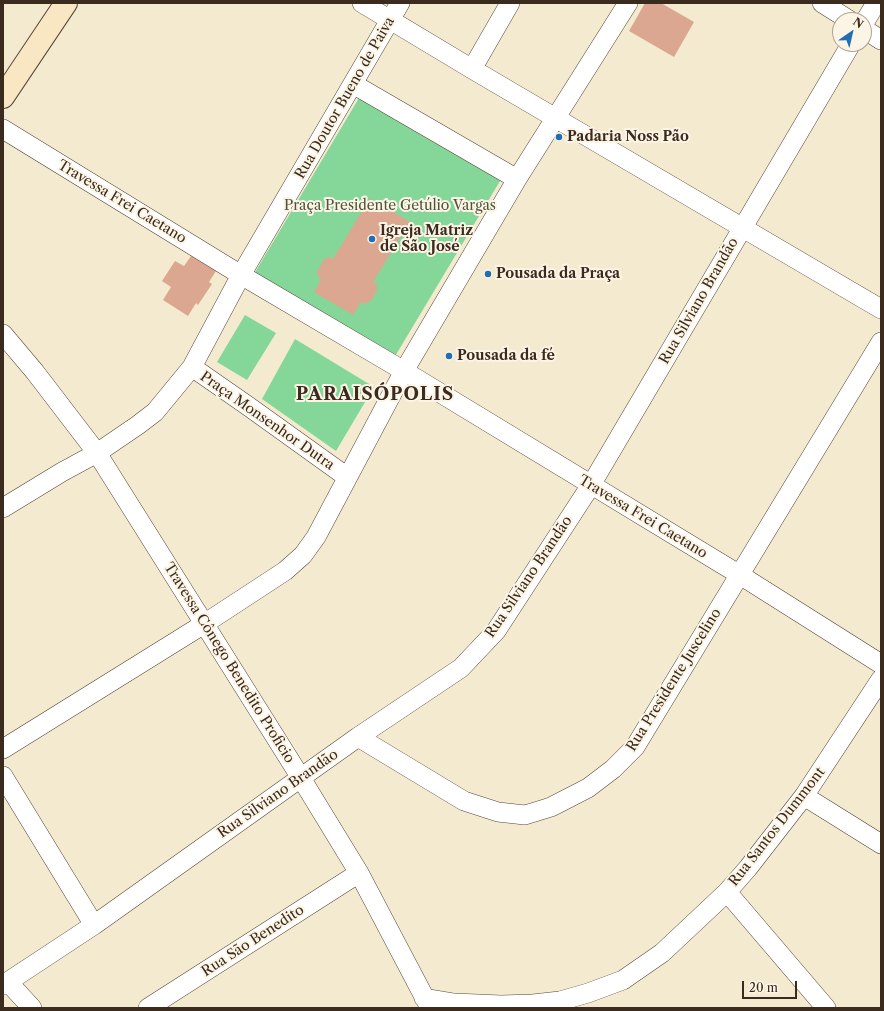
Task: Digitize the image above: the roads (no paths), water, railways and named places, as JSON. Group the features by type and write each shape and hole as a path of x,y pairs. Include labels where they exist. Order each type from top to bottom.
{"street":[{"path":"3,97 66,3"},
{"path":"362,3 881,309"},
{"name":"Rua Doutor Bueno de Paiva","path":"241,275 400,3"},
{"path":"472,69 510,3"},
{"path":"3,749 204,624 285,571 303,555 316,537 404,371 517,179 628,3"},
{"path":"822,3 836,12"},
{"path":"870,12 876,3"},
{"path":"872,34 881,40"},
{"name":"Rua Silviano Brandão","path":"5,984 94,924 358,737 461,668 478,652 496,631 591,485 846,52"},
{"path":"354,84 517,179"},
{"name":"Travessa Frei Caetano","path":"3,129 241,275"},
{"path":"241,275 404,371"},
{"name":"Praça Monsenhor Dutra","path":"241,275 192,368 347,477"},
{"name":"Travessa Cônego Benedito Proficio","path":"3,334 35,372 97,453 359,873 427,1003"},
{"name":"Rua Presidente Juscelino","path":"358,737 464,801 498,812 525,815 551,807 588,788 613,769 635,746 881,342"},
{"path":"3,508 62,472 97,453 155,412 192,368"},
{"name":"Travessa Frei Caetano","path":"404,371 740,575 881,664"},
{"name":"Rua Santos Dummont","path":"427,1003 507,1005 560,1001 588,993 623,980 662,952 726,892 748,868 804,796 881,679"},
{"path":"3,776 94,924"},
{"path":"804,796 881,844"},
{"name":"Rua São Benedito","path":"148,1008 359,873"},
{"path":"726,892 826,1008"},
{"path":"5,984 32,1008"}],"place":[{"name":"Padaria Noss Pão","path":"559,137"},
{"name":"Igreja Matriz de São José","path":"372,239"},
{"name":"Pousada da Praça","path":"488,274"},
{"name":"Pousada da fé","path":"449,356"}],"district":[{"name":"PARAISÓPOLIS","path":"375,395"}],"park label":[{"name":"Praça Presidente Getúlio Vargas","path":"390,206"}]}
